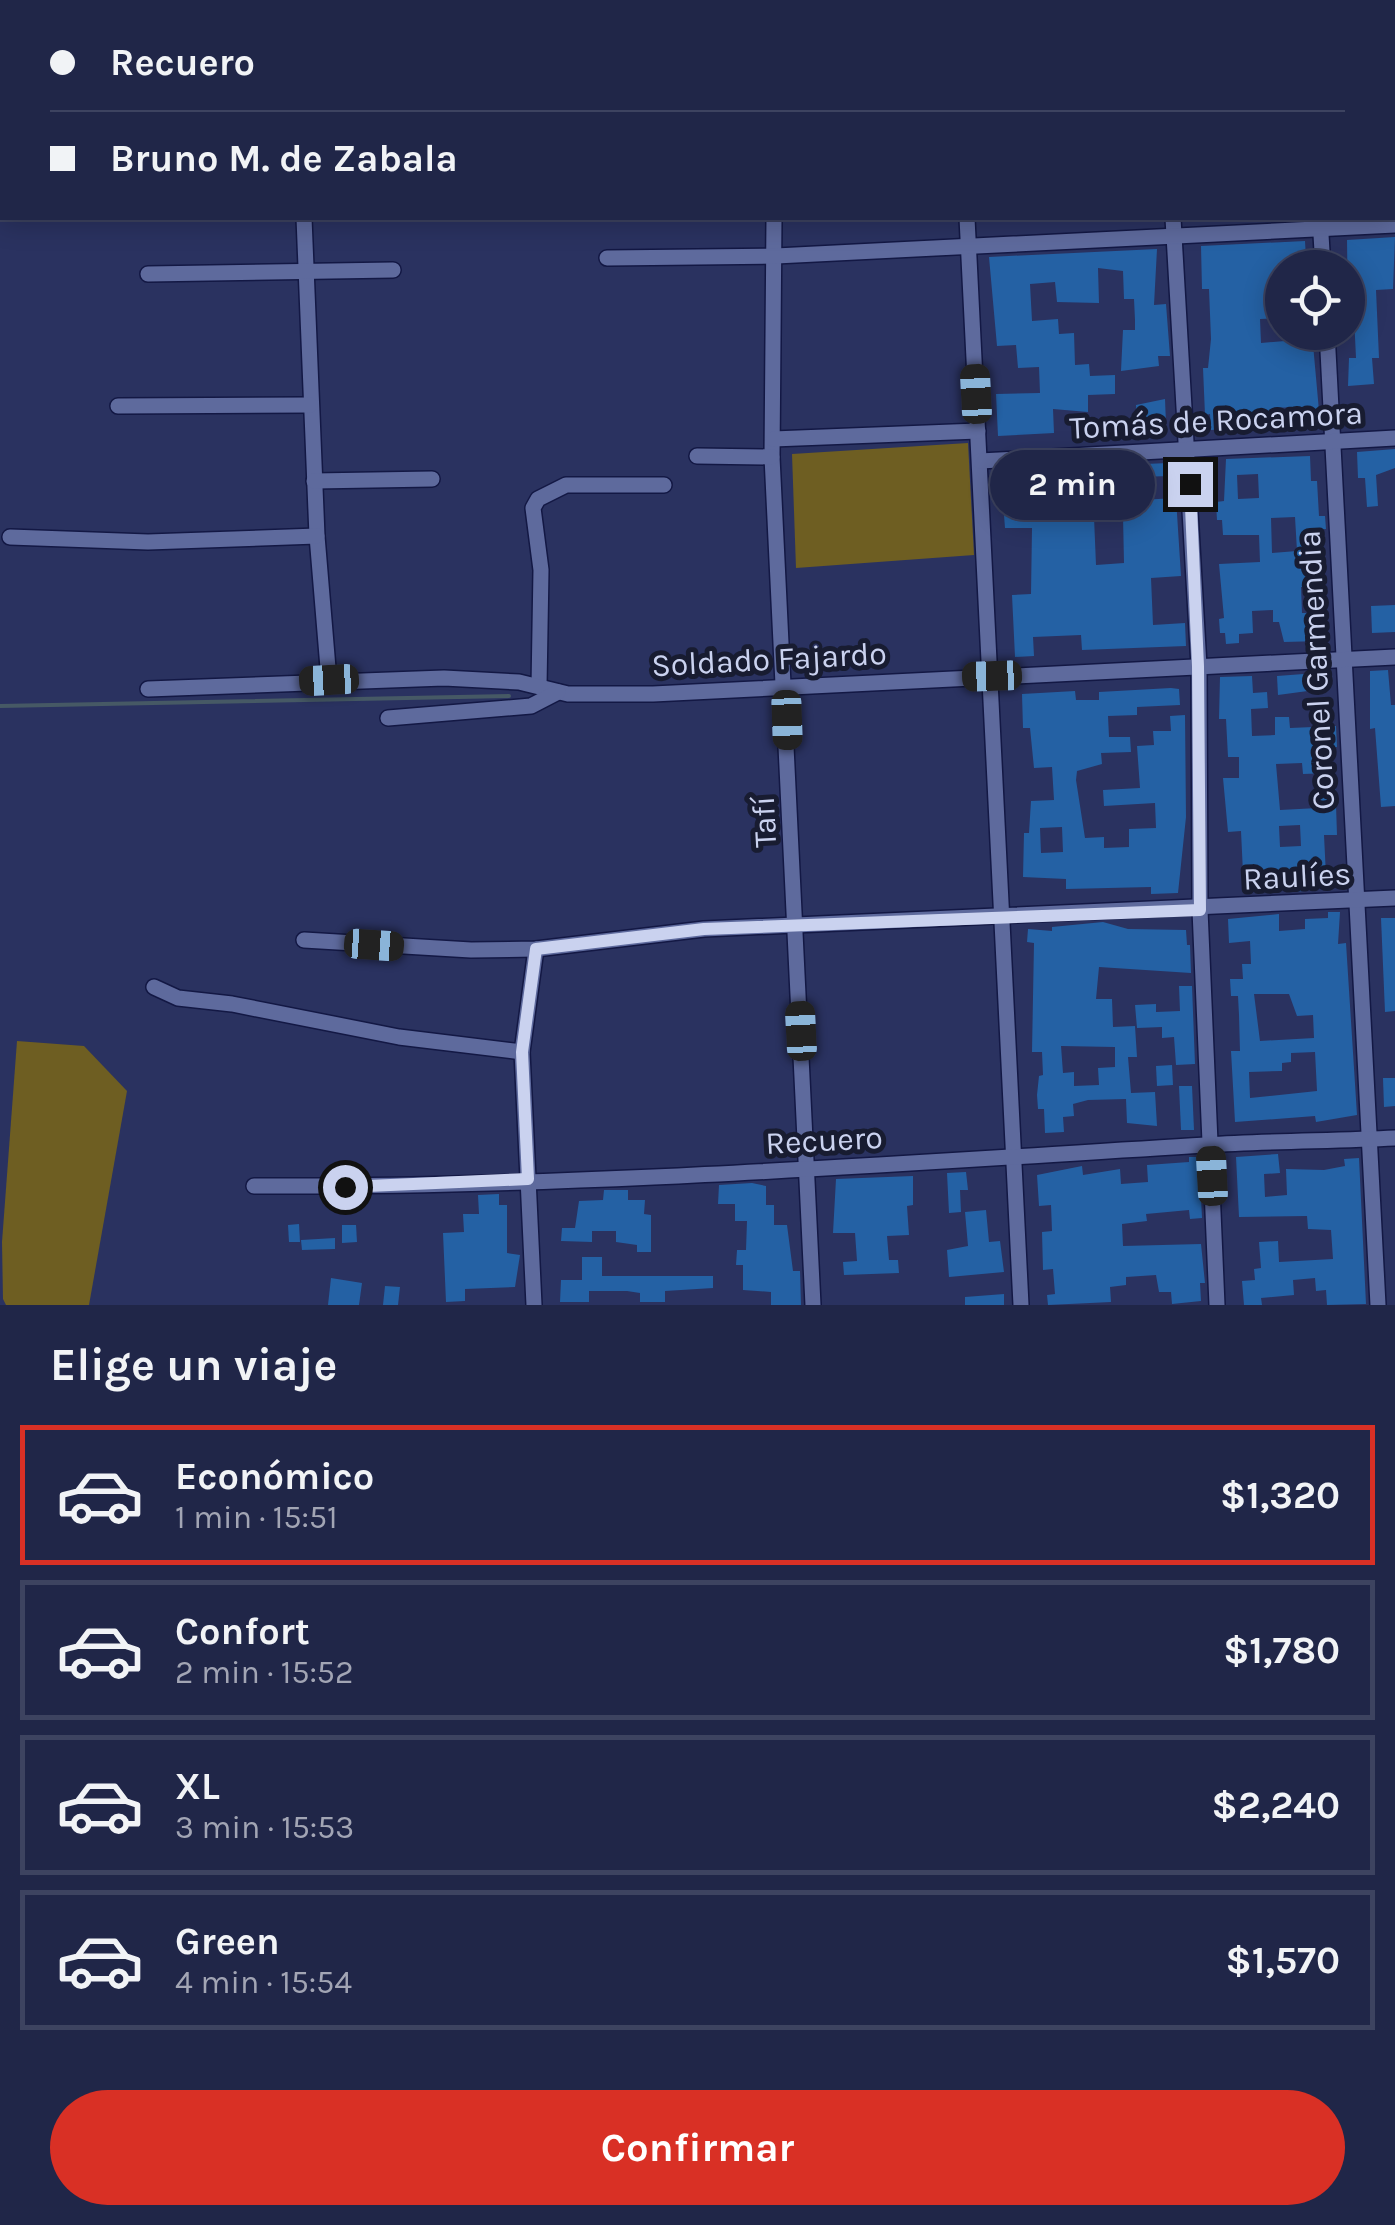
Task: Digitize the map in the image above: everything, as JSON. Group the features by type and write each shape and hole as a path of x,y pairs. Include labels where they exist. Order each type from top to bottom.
{"street":[{"path":"304,220 314,481 329,680"},
{"name":"Tafí","path":"774,220 772,457 813,1305"},
{"path":"967,220 1021,1305"},
{"path":"1173,220 1198,666 1200,910 1217,1305"},
{"path":"607,258 776,256 1174,236 1320,223 1395,225"},
{"path":"1320,223 1322,250"},
{"path":"148,274 394,270"},
{"name":"Coronel Garmendia","path":"1328,350 1378,1305"},
{"path":"118,406 310,406"},
{"path":"773,439 978,431"},
{"name":"Tomás de Rocamora","path":"980,460 1395,438"},
{"path":"697,456 772,457"},
{"path":"314,481 432,479"},
{"path":"538,686 541,570 533,518 538,499 549,490 566,486 664,485"},
{"path":"10,538 148,542 317,536"},
{"name":"Soldado Fajardo","path":"148,688 444,678 538,686 558,692 653,694 1395,657"},
{"path":"388,718 531,706 558,692"},
{"name":"Raulíes","path":"304,940 470,950 536,949 704,929 1200,910 1395,898"},
{"path":"534,1305 522,1052 536,949"},
{"path":"154,988 178,998 232,1004 399,1037 522,1052"},
{"name":"Recuero","path":"254,1186 376,1187 808,1170 1210,1144 1395,1138"}],"shaded area":[{"path":"968,443 974,555 796,568 792,454"},
{"path":"17,1041 84,1046 127,1091 89,1305 6,1305 3,1299 2,1242"}],"building":[{"path":"1395,237 1393,289 1376,290 1379,358 1372,358 1374,384 1348,386 1349,358 1356,358 1356,350 1365,350 1365,250 1347,250 1347,240"},
{"path":"1305,241 1306,250 1265,250 1261,343 1265,343 1265,350 1314,350 1320,422 1301,423 1296,407 1274,408 1275,417 1246,418 1246,423 1227,423 1228,429 1211,430 1210,414 1205,415 1203,368 1208,368 1211,339 1209,289 1202,289 1201,246"},
{"path":"1157,249 1154,305 1166,304 1170,356 1158,356 1159,366 1121,371 1123,330 1135,330 1134,299 1124,299 1123,271 1098,268 1099,303 1057,302 1055,282 1030,284 1032,321 1058,319 1059,334 1074,333 1075,365 1089,364 1090,376 1115,375 1115,394 1088,395 1088,412 1053,409 1054,433 998,436 996,394 1040,393 1039,367 1018,368 1016,345 997,346 989,257"},
{"path":"1165,399 1166,424 1137,422 1136,405"},
{"path":"1395,449 1395,468 1376,475 1378,506 1367,507 1365,478 1358,478 1357,452"},
{"path":"1310,456 1311,481 1317,481 1319,516 1325,516 1326,529 1311,530 1312,568 1308,568 1309,587 1301,587 1302,613 1319,613 1321,641 1284,642 1279,622 1273,622 1273,610 1252,611 1253,633 1239,634 1239,643 1226,644 1225,633 1220,633 1219,619 1224,618 1219,564 1260,562 1259,535 1223,535 1222,520 1217,520 1216,502 1224,501 1226,459","holes":["1258,474 1259,498 1238,499 1237,475","1295,517 1297,551 1272,553 1271,518"]},
{"path":"1169,463 1170,476 1139,477 1140,500 1176,498 1181,576 1151,578 1153,625 1185,623 1186,646 1082,650 1081,635 1033,637 1034,656 1015,657 1012,595 1031,594 1032,528 1005,528 1004,515 1014,514 1013,488 1001,489 1000,471 1092,466 1093,496 1119,495 1120,465","holes":["1123,516 1124,563 1096,565 1094,517"]},
{"path":"1395,605 1395,632 1372,633 1371,606"},
{"path":"1388,670 1391,705 1395,705 1395,806 1381,807 1375,728 1370,729 1370,671"},
{"path":"1330,672 1330,688 1278,695 1277,676"},
{"path":"1252,676 1253,693 1267,692 1268,708 1251,709 1252,736 1275,735 1275,717 1289,717 1290,728 1313,727 1312,714 1329,713 1330,726 1336,726 1337,747 1329,747 1330,773 1303,774 1302,763 1276,764 1280,810 1318,808 1321,775 1335,774 1337,835 1324,835 1326,876 1305,878 1305,891 1286,892 1285,883 1255,884 1255,873 1243,873 1241,831 1228,832 1223,778 1239,778 1239,757 1228,757 1226,719 1219,719 1220,677","holes":["1300,825 1301,846 1280,847 1279,826"]},
{"path":"1179,689 1180,705 1137,707 1137,715 1108,716 1109,737 1130,737 1131,752 1101,753 1102,764 1077,771 1076,780 1085,838 1104,837 1104,848 1129,847 1129,829 1156,828 1155,803 1104,806 1103,790 1140,788 1137,746 1154,745 1153,731 1171,731 1170,716 1185,715 1186,817 1178,893 1151,894 1151,887 1066,889 1066,879 1023,877 1024,833 1029,833 1031,801 1054,800 1052,767 1034,768 1030,728 1023,728 1022,694 1075,691 1076,700 1099,700 1099,692","holes":["1062,827 1063,852 1041,853 1040,828"]},
{"path":"1328,912 1340,912 1338,944 1346,943 1357,1115 1316,1122 1315,1116 1235,1122 1231,1051 1240,1051 1239,1015 1238,996 1231,996 1230,979 1243,979 1242,964 1251,964 1250,941 1229,943 1228,919 1279,914 1279,931 1305,929 1305,919 1328,918","holes":["1254,994 1289,994 1297,1016 1313,1015 1314,1038 1260,1041","1315,1052 1317,1091 1250,1098 1249,1072 1282,1071 1282,1063 1291,1062 1291,1053"]},
{"path":"1381,918 1395,918 1395,1011 1385,1012"},
{"path":"1103,922 1128,929 1186,930 1191,973 1099,967 1096,999 1112,999 1113,1027 1135,1026 1137,1057 1128,1057 1131,1093 1155,1092 1157,1126 1127,1123 1126,1099 1088,1100 1073,1104 1074,1116 1063,1117 1064,1132 1045,1133 1044,1109 1038,1109 1037,1095 1039,1076 1043,1075 1042,1052 1032,1052 1034,943 1027,942 1028,929 1052,931 1052,927","holes":["1061,1046 1115,1047 1115,1067 1098,1068 1099,1085 1074,1086 1074,1072 1063,1073"]},
{"path":"1179,986 1192,986 1195,1064 1176,1065 1174,1037 1162,1038 1162,1027 1137,1028 1135,1005 1156,1004 1156,1012 1180,1011"},
{"path":"1172,1065 1173,1085 1157,1086 1156,1066"},
{"path":"1383,1078 1395,1078 1395,1106 1384,1107"},
{"path":"1179,1086 1192,1086 1194,1130 1181,1130"},
{"path":"1278,1154 1280,1173 1264,1174 1265,1197 1287,1195 1286,1169 1324,1170 1345,1166 1344,1159 1359,1158 1366,1304 1327,1305 1326,1290 1316,1291 1315,1278 1293,1280 1294,1295 1261,1298 1262,1305 1244,1305 1242,1281 1255,1280 1254,1269 1261,1268 1259,1242 1278,1241 1279,1262 1333,1259 1331,1230 1308,1229 1307,1216 1239,1217 1236,1157"},
{"path":"1189,1157 1199,1157 1202,1218 1190,1219 1189,1210 1146,1214 1147,1221 1122,1224 1123,1246 1201,1244 1205,1283 1200,1283 1201,1301 1172,1304 1171,1292 1159,1292 1156,1275 1126,1277 1126,1285 1110,1287 1111,1302 1048,1305 1047,1295 1055,1294 1053,1269 1043,1270 1042,1232 1052,1231 1051,1205 1039,1206 1037,1175 1082,1166 1083,1175 1120,1169 1121,1184 1148,1182 1147,1165 1189,1162"},
{"path":"966,1172 968,1190 960,1190 961,1212 949,1213 947,1173"},
{"path":"913,1176 913,1205 907,1206 909,1235 887,1236 889,1260 898,1260 899,1273 844,1275 843,1262 857,1261 855,1233 833,1233 836,1179"},
{"path":"719,1185 766,1186 766,1205 774,1205 774,1225 787,1225 793,1271 800,1271 801,1305 771,1305 771,1292 743,1290 743,1265 736,1265 737,1250 746,1250 747,1221 735,1221 735,1204 718,1204"},
{"path":"604,1190 628,1190 628,1200 645,1200 644,1214 651,1215 651,1252 637,1252 637,1245 616,1242 616,1231 592,1231 592,1242 561,1241 562,1228 575,1228 579,1201 603,1200"},
{"path":"499,1194 499,1205 507,1205 507,1253 520,1255 515,1287 465,1289 465,1301 446,1302 443,1233 464,1232 463,1214 479,1214 478,1195"},
{"path":"986,1210 989,1242 1000,1241 1004,1272 949,1277 947,1250 968,1246 965,1212"},
{"path":"299,1224 300,1242 289,1242 288,1225"},
{"path":"342,1225 356,1225 357,1242 342,1243"},
{"path":"335,1238 335,1249 302,1250 301,1240"},
{"path":"582,1257 602,1257 602,1276 713,1276 713,1288 665,1291 665,1302 640,1302 640,1293 627,1291 589,1291 589,1302 560,1302 561,1280 582,1280"},
{"path":"331,1278 362,1283 359,1305 328,1305"},
{"path":"385,1286 400,1287 398,1305 383,1305"},
{"path":"1004,1294 1004,1305 965,1305 965,1297"}],"waterway":[{"path":"0,706 509,696"}],"route":[{"path":"345,1187 528,1179 522,1052 536,949 704,929 1200,910 1198,666 1190,484"}]}
